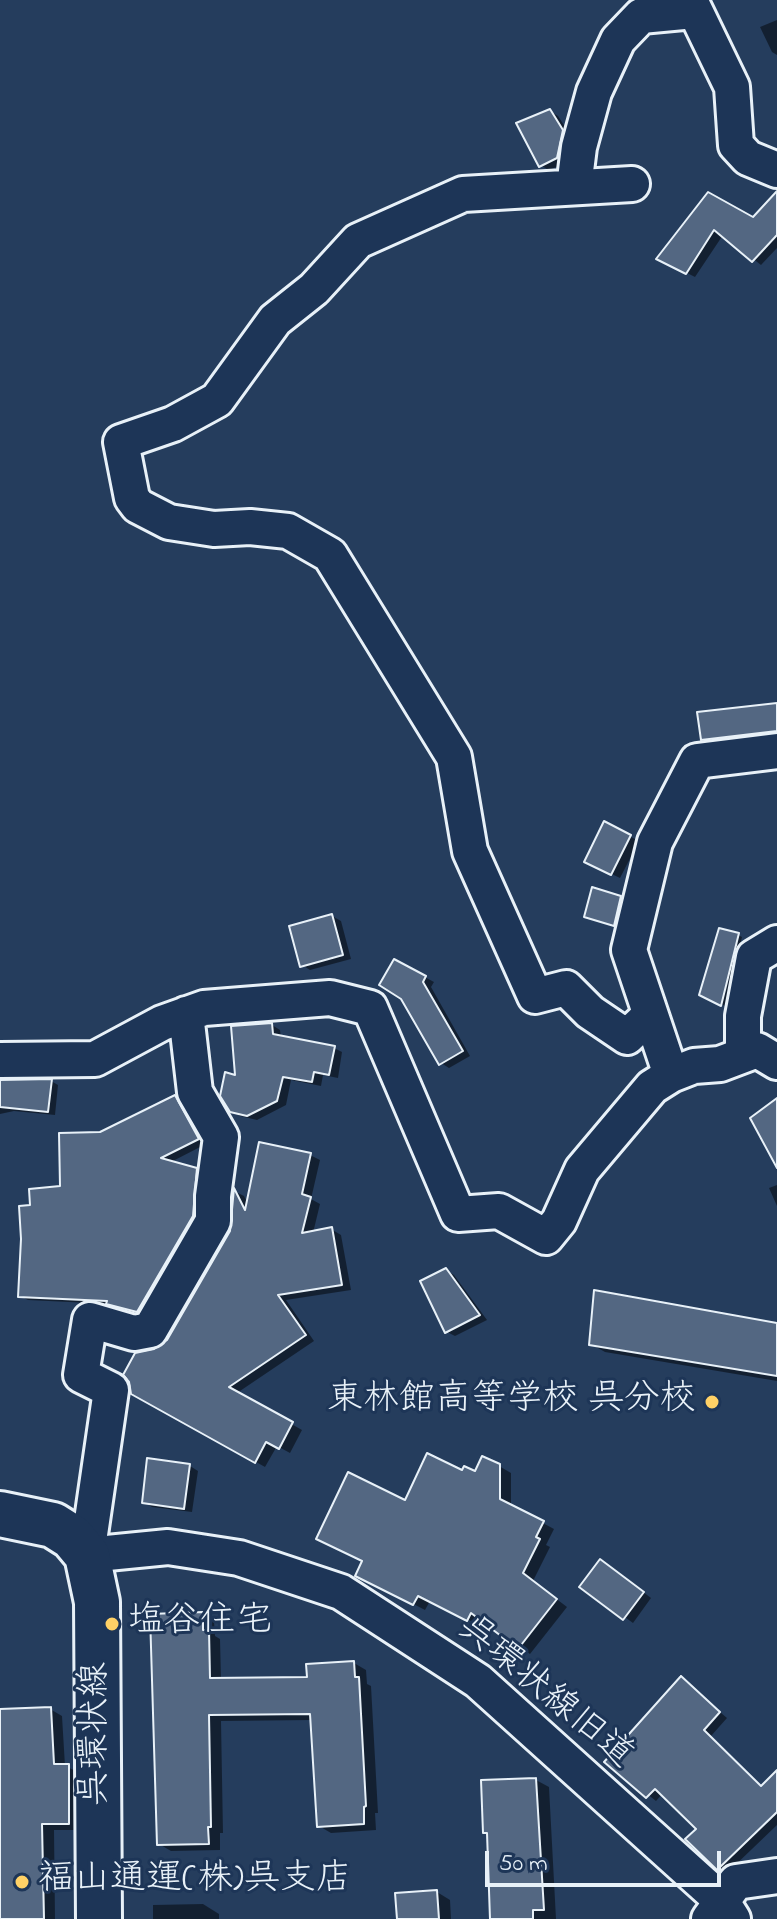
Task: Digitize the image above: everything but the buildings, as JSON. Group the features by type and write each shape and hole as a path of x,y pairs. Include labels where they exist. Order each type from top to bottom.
{"main road":[{"path":"0,1514 53,1525 72,1537 87,1555"},
{"name":"呉環状線","path":"87,1555 97,1602 99,1919"}],"street":[{"path":"574,187 579,147 594,92 618,40 641,16 692,5 732,87 736,145 748,158 777,170"},
{"path":"632,184 463,194 358,241 314,289 275,320 217,400 173,424 121,442 132,498 138,506 169,522 214,529 250,527 288,531 330,555 454,757 470,851 535,996 566,988 590,1012 627,1037 650,1015"},
{"path":"671,1075 629,950 651,856 660,830 697,761 777,751"},
{"path":"743,1055 743,1016 754,957 777,943"},
{"path":"0,1060 95,1059 162,1023 204,1008 330,998 370,1008 458,1214 499,1211 546,1237 559,1221 582,1170 652,1087 694,1066 720,1064 757,1050 777,1062"},
{"path":"87,1555 111,1390 81,1375 90,1320 134,1333 150,1330 213,1221 221,1137 195,1092 186,1014"},
{"name":"呉環状線旧道","path":"87,1555 168,1547 239,1558 341,1592 478,1681 721,1913"},
{"path":"721,1913 736,1882 777,1876"}],"place":[{"name":"東林館高等学校 呉分校","path":"712,1402"},
{"name":"塩谷住宅","path":"112,1624"},
{"name":"福山通運(株)呉支店","path":"22,1882"}]}
